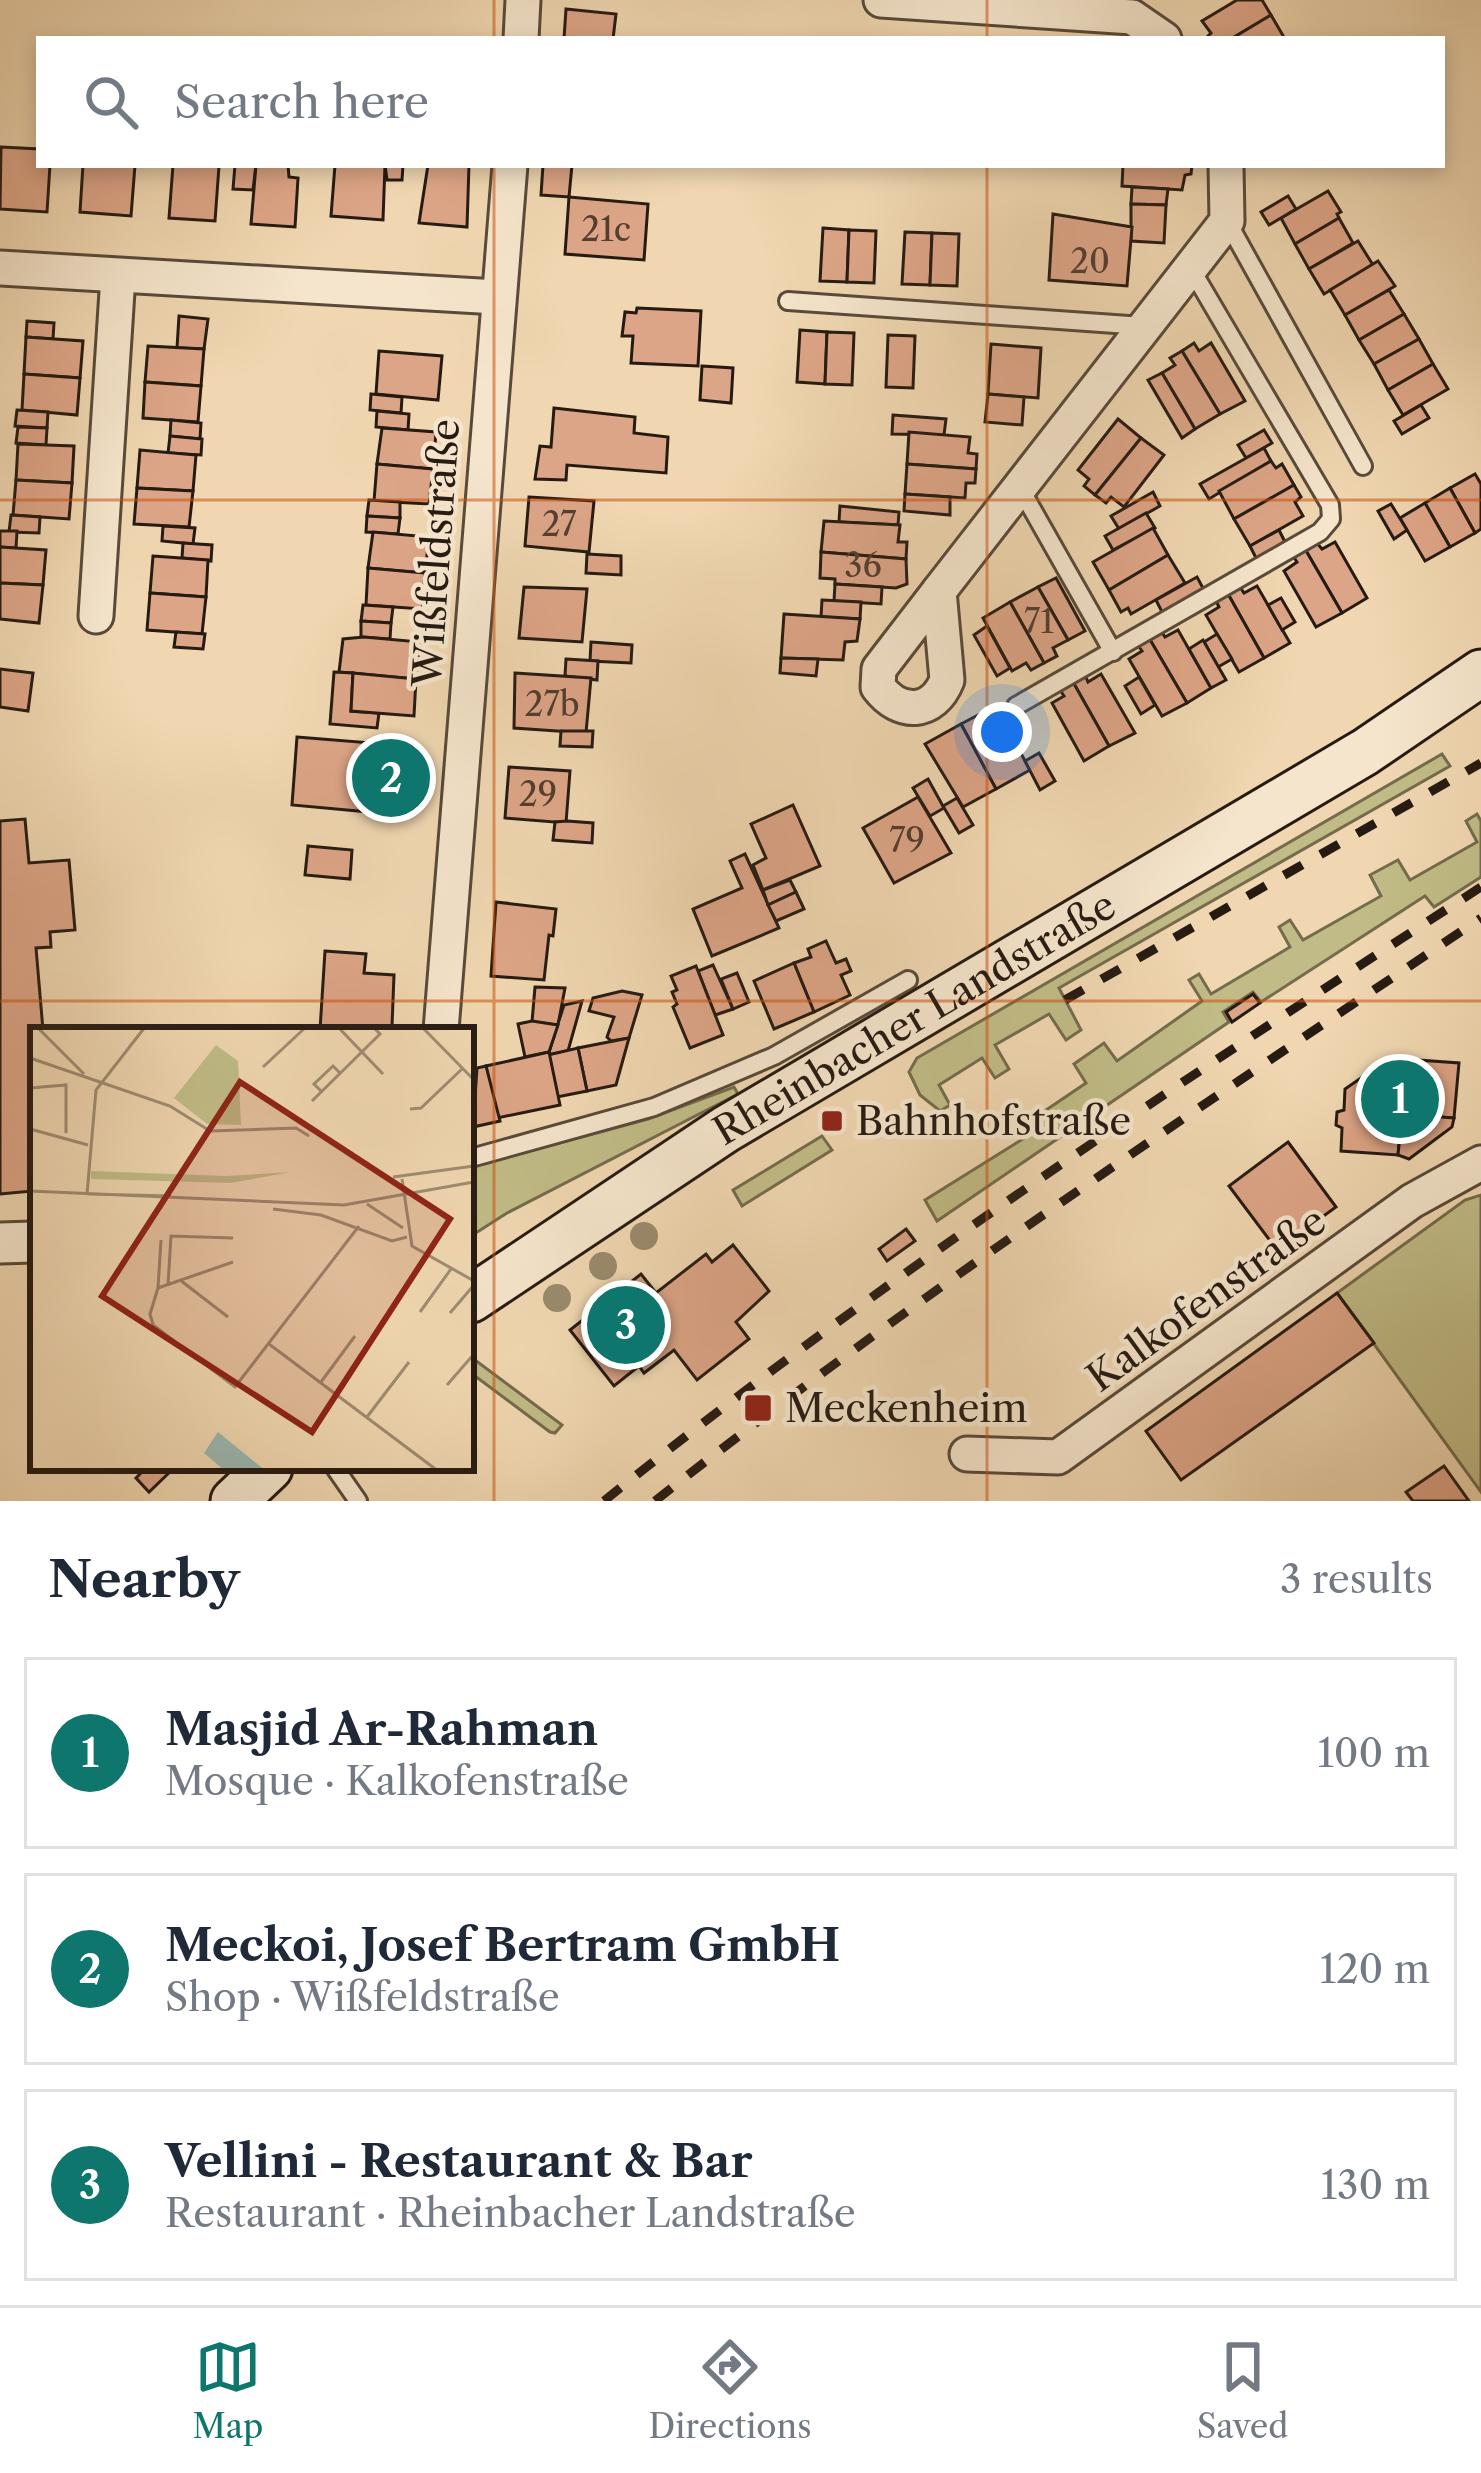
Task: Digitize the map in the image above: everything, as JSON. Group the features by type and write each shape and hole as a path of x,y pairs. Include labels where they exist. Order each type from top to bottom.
{"main road":[{"name":"Rheinbacher Landstraße","path":"474,1297 726,1129 1365,752 1481,673"},
{"name":"Rheinbacher Landstraße","path":"1365,752 1481,710"},
{"path":"233,1501 265,1471"}],"street":[{"path":"521,36 524,0"},
{"path":"881,0 1132,17 1160,36"},
{"name":"Wißfeldstraße","path":"441,1027 510,168"},
{"path":"939,591 1227,221 1226,168"},
{"path":"0,268 497,297"},
{"path":"96,616 118,276"},
{"name":"Kalkofenstraße","path":"967,1454 1058,1457 1412,1201 1481,1162"},
{"path":"0,1243 30,1242"}],"lane":[{"path":"1227,221 1363,466"},
{"path":"1016,706 1320,532 1331,519 1330,505 1190,266"},
{"path":"788,301 1144,326"},
{"path":"1018,486 1113,652"},
{"path":"474,1157 654,1107 774,1057 908,980"},
{"path":"337,1471 358,1501"}],"shaded area":[{"path":"1442,754 1450,766 1059,988 1081,1030 1066,1040 1049,1014 995,1045 1009,1069 995,1078 982,1058 939,1085 950,1105 940,1111 920,1095 909,1072 917,1058"},
{"path":"1477,814 1481,877 1434,907 1425,896 1261,1002 1253,992 1223,1012 1229,1022 937,1221 925,1200 1026,1137 1021,1127 1086,1083 1074,1064 1104,1043 1117,1061 1202,1001 1189,980 1199,974 1211,994 1290,947 1279,927 1290,920 1303,940 1381,896 1370,875 1398,860 1410,880 1477,842 1466,821"},
{"path":"734,1087 738,1094 474,1234 474,1166 648,1119"},
{"path":"822,1136 832,1150 742,1206 733,1190"},
{"path":"1481,1195 1481,1492 1337,1293 1465,1200"},
{"path":"474,1359 562,1425 550,1432 474,1375"}],"building":[{"path":"1237,0 1262,0 1271,15 1236,36 1208,36 1211,33 1202,21"},
{"path":"566,9 616,14 613,36 564,36"},
{"path":"1271,15 1283,36 1236,36"},
{"path":"1,147 36,149 36,168 50,168 47,212 0,209"},
{"path":"83,168 135,168 131,216 80,212"},
{"path":"173,168 219,168 215,221 169,218"},
{"path":"235,168 256,168 253,190 233,189"},
{"path":"256,168 288,168 289,177 298,178 295,227 251,224"},
{"path":"335,168 385,168 383,220 331,216"},
{"path":"385,168 403,168 402,180 387,180"},
{"path":"428,168 469,168 467,227 419,223"},
{"path":"543,168 572,168 569,197 541,195"},
{"path":"1123,168 1192,168 1182,190 1122,186"},
{"path":"1132,187 1168,189 1166,205 1131,204"},
{"path":"1328,191 1341,212 1339,218 1295,244 1281,218"},
{"path":"1288,196 1296,209 1269,225 1261,212"},
{"path":"569,197 648,204 644,260 565,254"},
{"path":"1131,204 1166,205 1164,243 1131,241"},
{"path":"1053,214 1132,227 1127,286 1049,280"},
{"path":"1339,218 1353,243 1309,269 1295,244"},
{"path":"823,228 849,230 847,282 820,281"},
{"path":"849,230 876,231 874,283 847,282"},
{"path":"905,232 932,233 930,285 902,284"},
{"path":"932,233 959,234 957,286 930,285"},
{"path":"1358,241 1373,265 1324,294 1309,269"},
{"path":"1378,261 1395,286 1345,315 1330,290"},
{"path":"1389,290 1404,314 1359,340 1345,315"},
{"path":"637,308 701,311 698,366 631,363 633,336 622,336 625,312 636,313"},
{"path":"1404,314 1419,339 1374,364 1359,340"},
{"path":"179,316 208,319 204,349 177,348"},
{"path":"27,321 54,323 53,339 26,337"},
{"path":"800,330 827,332 825,384 797,382"},
{"path":"827,332 854,333 852,385 825,384"},
{"path":"888,335 915,336 913,388 886,387"},
{"path":"26,337 83,341 80,378 24,374"},
{"path":"1419,339 1433,364 1388,390 1374,364"},
{"path":"1194,343 1199,351 1211,343 1245,401 1220,414 1182,351"},
{"path":"991,344 1041,348 1038,398 988,394"},
{"path":"148,346 204,349 201,386 145,382"},
{"path":"379,351 442,356 438,400 376,394"},
{"path":"1182,351 1220,414 1195,429 1162,373 1175,365 1170,358"},
{"path":"1433,364 1448,389 1403,415 1388,390"},
{"path":"702,366 733,368 731,403 700,400"},
{"path":"1162,373 1195,429 1182,438 1148,380"},
{"path":"24,374 80,378 77,415 22,410"},
{"path":"145,382 201,386 198,422 143,418"},
{"path":"371,394 402,397 401,413 370,410"},
{"path":"988,394 1024,397 1022,425 985,422"},
{"path":"1421,405 1429,418 1402,434 1394,421"},
{"path":"554,408 635,417 634,433 668,437 666,473 567,465 566,480 535,479 540,446 551,447"},
{"path":"17,410 48,412 47,428 15,426"},
{"path":"377,411 409,414 408,430 376,427"},
{"path":"893,415 946,419 944,435 892,434"},
{"path":"1118,419 1141,438 1095,495 1084,486 1089,479 1078,470"},
{"path":"171,420 201,423 200,439 170,436"},
{"path":"18,427 47,428 46,445 16,443"},
{"path":"382,428 436,432 433,469 377,464"},
{"path":"1264,430 1272,443 1246,458 1238,445"},
{"path":"909,432 970,437 968,453 977,454 976,469 907,464"},
{"path":"170,436 202,439 201,455 168,453"},
{"path":"1141,438 1164,455 1124,507 1111,497 1106,503 1095,495"},
{"path":"18,444 74,446 72,483 16,480"},
{"path":"1264,448 1271,461 1209,499 1200,484"},
{"path":"140,450 196,455 193,491 137,488"},
{"path":"1271,461 1276,468 1282,464 1294,485 1234,519 1219,491"},
{"path":"377,464 433,469 429,504 374,501"},
{"path":"907,464 976,469 975,483 966,483 965,498 905,494"},
{"path":"1475,474 1481,484 1481,529 1475,533 1450,488"},
{"path":"16,480 72,483 69,519 13,515"},
{"path":"1294,485 1301,497 1295,502 1303,516 1250,546 1234,519"},
{"path":"137,488 193,491 189,527 134,524"},
{"path":"1450,488 1475,533 1450,547 1425,503"},
{"path":"1153,492 1160,506 1119,529 1111,516"},
{"path":"905,494 950,497 950,515 904,511"},
{"path":"529,497 594,501 589,552 525,546"},
{"path":"369,500 400,502 400,518 367,516"},
{"path":"1425,503 1450,547 1425,561 1400,518"},
{"path":"1391,504 1407,530 1394,539 1378,511"},
{"path":"840,506 899,512 898,525 839,522"},
{"path":"1146,513 1155,528 1113,550 1105,536"},
{"path":"11,515 40,517 39,533 9,532"},
{"path":"367,516 400,518 398,534 366,532"},
{"path":"824,521 900,525 898,542 907,542 906,559 821,552"},
{"path":"163,526 195,528 193,544 162,541"},
{"path":"1153,528 1168,555 1109,590 1093,562"},
{"path":"1279,530 1286,544 1257,560 1250,546"},
{"path":"0,531 17,531 16,548 0,547"},
{"path":"373,532 429,537 425,573 368,568"},
{"path":"1335,542 1367,598 1342,613 1305,549 1317,543 1322,549"},
{"path":"183,543 212,545 211,561 182,558"},
{"path":"0,547 46,550 43,585 0,583"},
{"path":"1305,549 1342,613 1316,627 1284,571 1297,562 1293,556"},
{"path":"821,552 906,559 907,584 896,588 835,584 835,579 820,578"},
{"path":"587,554 621,556 621,575 586,573"},
{"path":"1168,555 1185,583 1131,614 1128,608 1121,612 1109,590"},
{"path":"153,556 208,560 206,597 150,593"},
{"path":"368,568 425,573 422,609 366,605"},
{"path":"1197,577 1204,590 1163,614 1156,600"},
{"path":"1056,578 1085,631 1068,640 1038,587"},
{"path":"0,583 43,585 39,623 0,619"},
{"path":"835,584 882,587 881,604 834,601"},
{"path":"1257,586 1290,643 1264,658 1228,594"},
{"path":"524,587 587,589 582,642 519,638"},
{"path":"1038,587 1068,640 1053,648 1057,656 1044,663 1010,602"},
{"path":"150,593 206,597 202,634 147,630"},
{"path":"1228,594 1264,658 1239,672 1206,615"},
{"path":"1281,598 1295,622 1282,630 1268,605"},
{"path":"822,600 861,602 860,619 821,617"},
{"path":"1010,602 1044,663 1031,670 1026,663 1012,671 983,618"},
{"path":"363,605 393,607 391,623 361,621"},
{"path":"784,614 860,619 857,641 845,642 843,660 781,658"},
{"path":"361,621 391,623 390,639 361,637"},
{"path":"987,626 1010,668 997,676 974,635"},
{"path":"1178,630 1211,688 1187,703 1149,638"},
{"path":"176,632 205,634 203,649 174,647"},
{"path":"1217,634 1232,659 1218,667 1204,642"},
{"path":"1149,638 1187,703 1162,716 1129,659 1142,651 1137,644"},
{"path":"343,639 420,642 416,679 339,672"},
{"path":"1203,640 1226,680 1211,688 1189,649"},
{"path":"591,642 632,645 631,663 590,661"},
{"path":"781,658 818,659 816,676 780,673"},
{"path":"566,659 598,661 597,680 565,676"},
{"path":"0,669 33,673 28,711 0,707"},
{"path":"334,672 353,673 351,711 379,713 377,728 330,724"},
{"path":"353,673 416,679 414,716 351,711"},
{"path":"515,673 591,678 586,733 514,728"},
{"path":"1101,674 1135,733 1109,746 1073,682 1085,675 1088,682"},
{"path":"1139,677 1155,705 1141,714 1125,686"},
{"path":"1073,682 1109,746 1084,761 1052,703"},
{"path":"995,706 1030,770 996,789 961,724"},
{"path":"961,724 996,789 963,807 925,744"},
{"path":"561,731 593,731 592,747 560,746"},
{"path":"297,737 409,746 402,815 292,805"},
{"path":"1039,753 1055,781 1040,790 1025,761"},
{"path":"509,767 570,771 566,823 505,818"},
{"path":"928,779 944,808 930,816 913,788"},
{"path":"918,797 951,853 894,883 863,828"},
{"path":"957,798 973,825 959,833 943,806"},
{"path":"793,805 820,866 763,890 753,865 766,858 751,824"},
{"path":"25,819 29,863 69,860 75,930 50,932 51,947 36,948 43,1027 30,1027 30,1191 0,1194 0,821"},
{"path":"555,822 593,823 592,843 553,840"},
{"path":"308,846 352,850 350,879 305,875"},
{"path":"745,854 779,928 712,956 693,909 742,888 730,861"},
{"path":"790,880 796,892 768,905 763,890"},
{"path":"796,892 804,909 776,921 768,905"},
{"path":"496,902 556,909 544,980 491,976"},
{"path":"826,941 836,963 846,959 851,971 841,975 850,995 814,1012 794,963 811,957 808,949"},
{"path":"325,951 366,954 364,973 394,975 392,1026 399,1027 320,1027"},
{"path":"794,963 814,1012 774,1029 754,981"},
{"path":"713,965 733,1009 715,1015 698,971"},
{"path":"696,966 723,1035 690,1048 673,1007 677,1004 672,992 677,990 671,976"},
{"path":"737,973 749,1002 733,1009 721,979"},
{"path":"535,987 565,988 558,1025 532,1022"},
{"path":"622,991 642,995 629,1038 611,1041 607,1037 614,1017 589,1011 593,998"},
{"path":"1253,994 1260,1003 1232,1022 1226,1012"},
{"path":"582,1001 568,1051 548,1055 564,1005"},
{"path":"518,1024 558,1025 549,1052 525,1057"},
{"path":"629,1038 616,1085 587,1091 578,1048"},
{"path":"578,1048 587,1091 557,1097 548,1055"},
{"path":"549,1052 560,1105 497,1118 486,1066"},
{"path":"1390,1058 1459,1063 1454,1118 1402,1114 1398,1155 1341,1151 1342,1128 1336,1125 1337,1112 1344,1110 1345,1089"},
{"path":"486,1066 500,1121 474,1127 474,1112 477,1068"},
{"path":"1402,1114 1454,1118 1452,1127 1409,1159 1398,1155"},
{"path":"1288,1142 1336,1207 1277,1250 1229,1186"},
{"path":"906,1229 915,1241 887,1261 879,1249"},
{"path":"733,1245 769,1291 736,1322 749,1339 697,1380 674,1350 644,1373 639,1366 614,1386 570,1330 641,1274 656,1293 706,1254 712,1262"},
{"path":"1337,1293 1374,1343 1181,1480 1146,1431"},
{"path":"1444,1466 1469,1501 1413,1501 1406,1492"},
{"path":"143,1471 171,1471 149,1492 136,1478"}],"railway":[{"path":"1065,1000 1481,763"},
{"path":"604,1501 925,1259 1145,1107 1481,887"},
{"path":"655,1501 959,1274 1481,918"}],"place":[{"name":"Meckoi, Josef Bertram GmbH","path":"391,778"},
{"name":"Masjid Ar-Rahman","path":"1400,1099"},
{"name":"Bahnhofstraße","path":"832,1121"},
{"name":"Vellini - Restaurant & Bar","path":"626,1325"},
{"name":"Meckenheim","path":"758,1408"}]}
